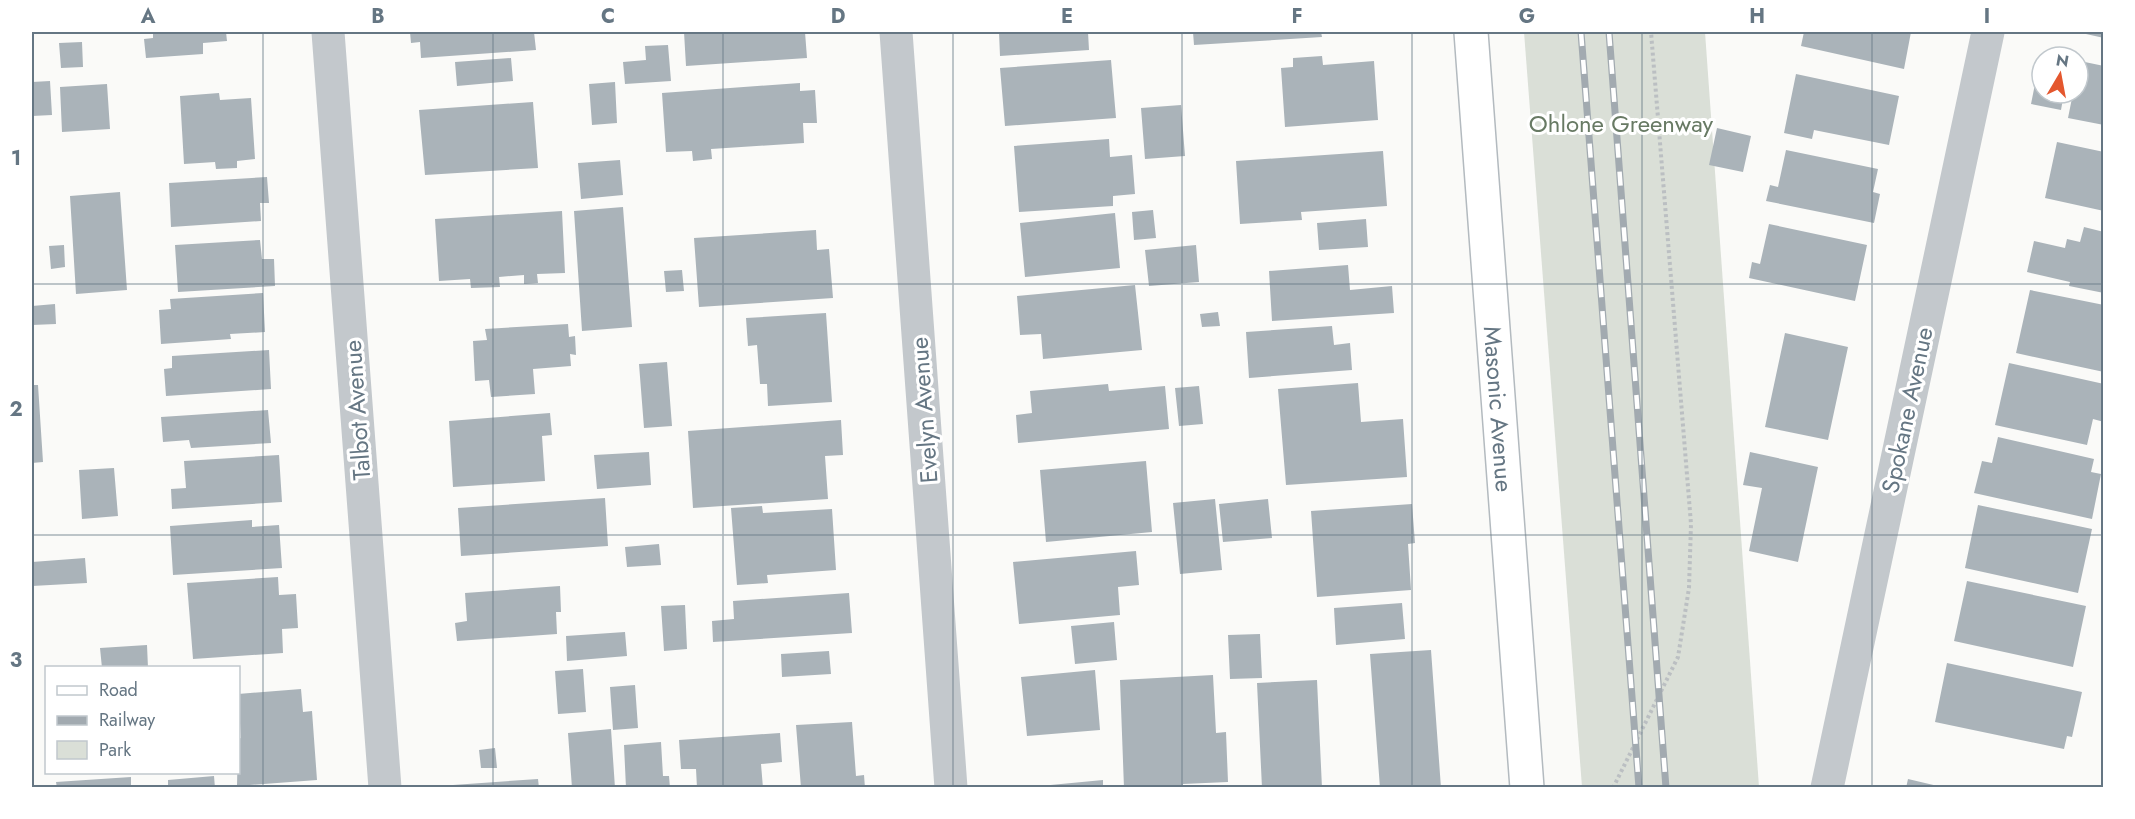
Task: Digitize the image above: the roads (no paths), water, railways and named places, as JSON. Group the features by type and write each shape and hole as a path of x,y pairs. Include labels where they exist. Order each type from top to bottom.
{"street":[{"name":"Talbot Avenue","path":"328,32 385,788"},
{"name":"Evelyn Avenue","path":"896,32 951,788"},
{"name":"Masonic Avenue","path":"1471,32 1527,788"},
{"name":"Spokane Avenue","path":"1827,788 1988,32"}],"railway":[{"path":"1581,32 1639,788"},
{"path":"1609,32 1666,788"}],"park label":[{"name":"Ohlone Greenway","path":"1621,123"}]}
